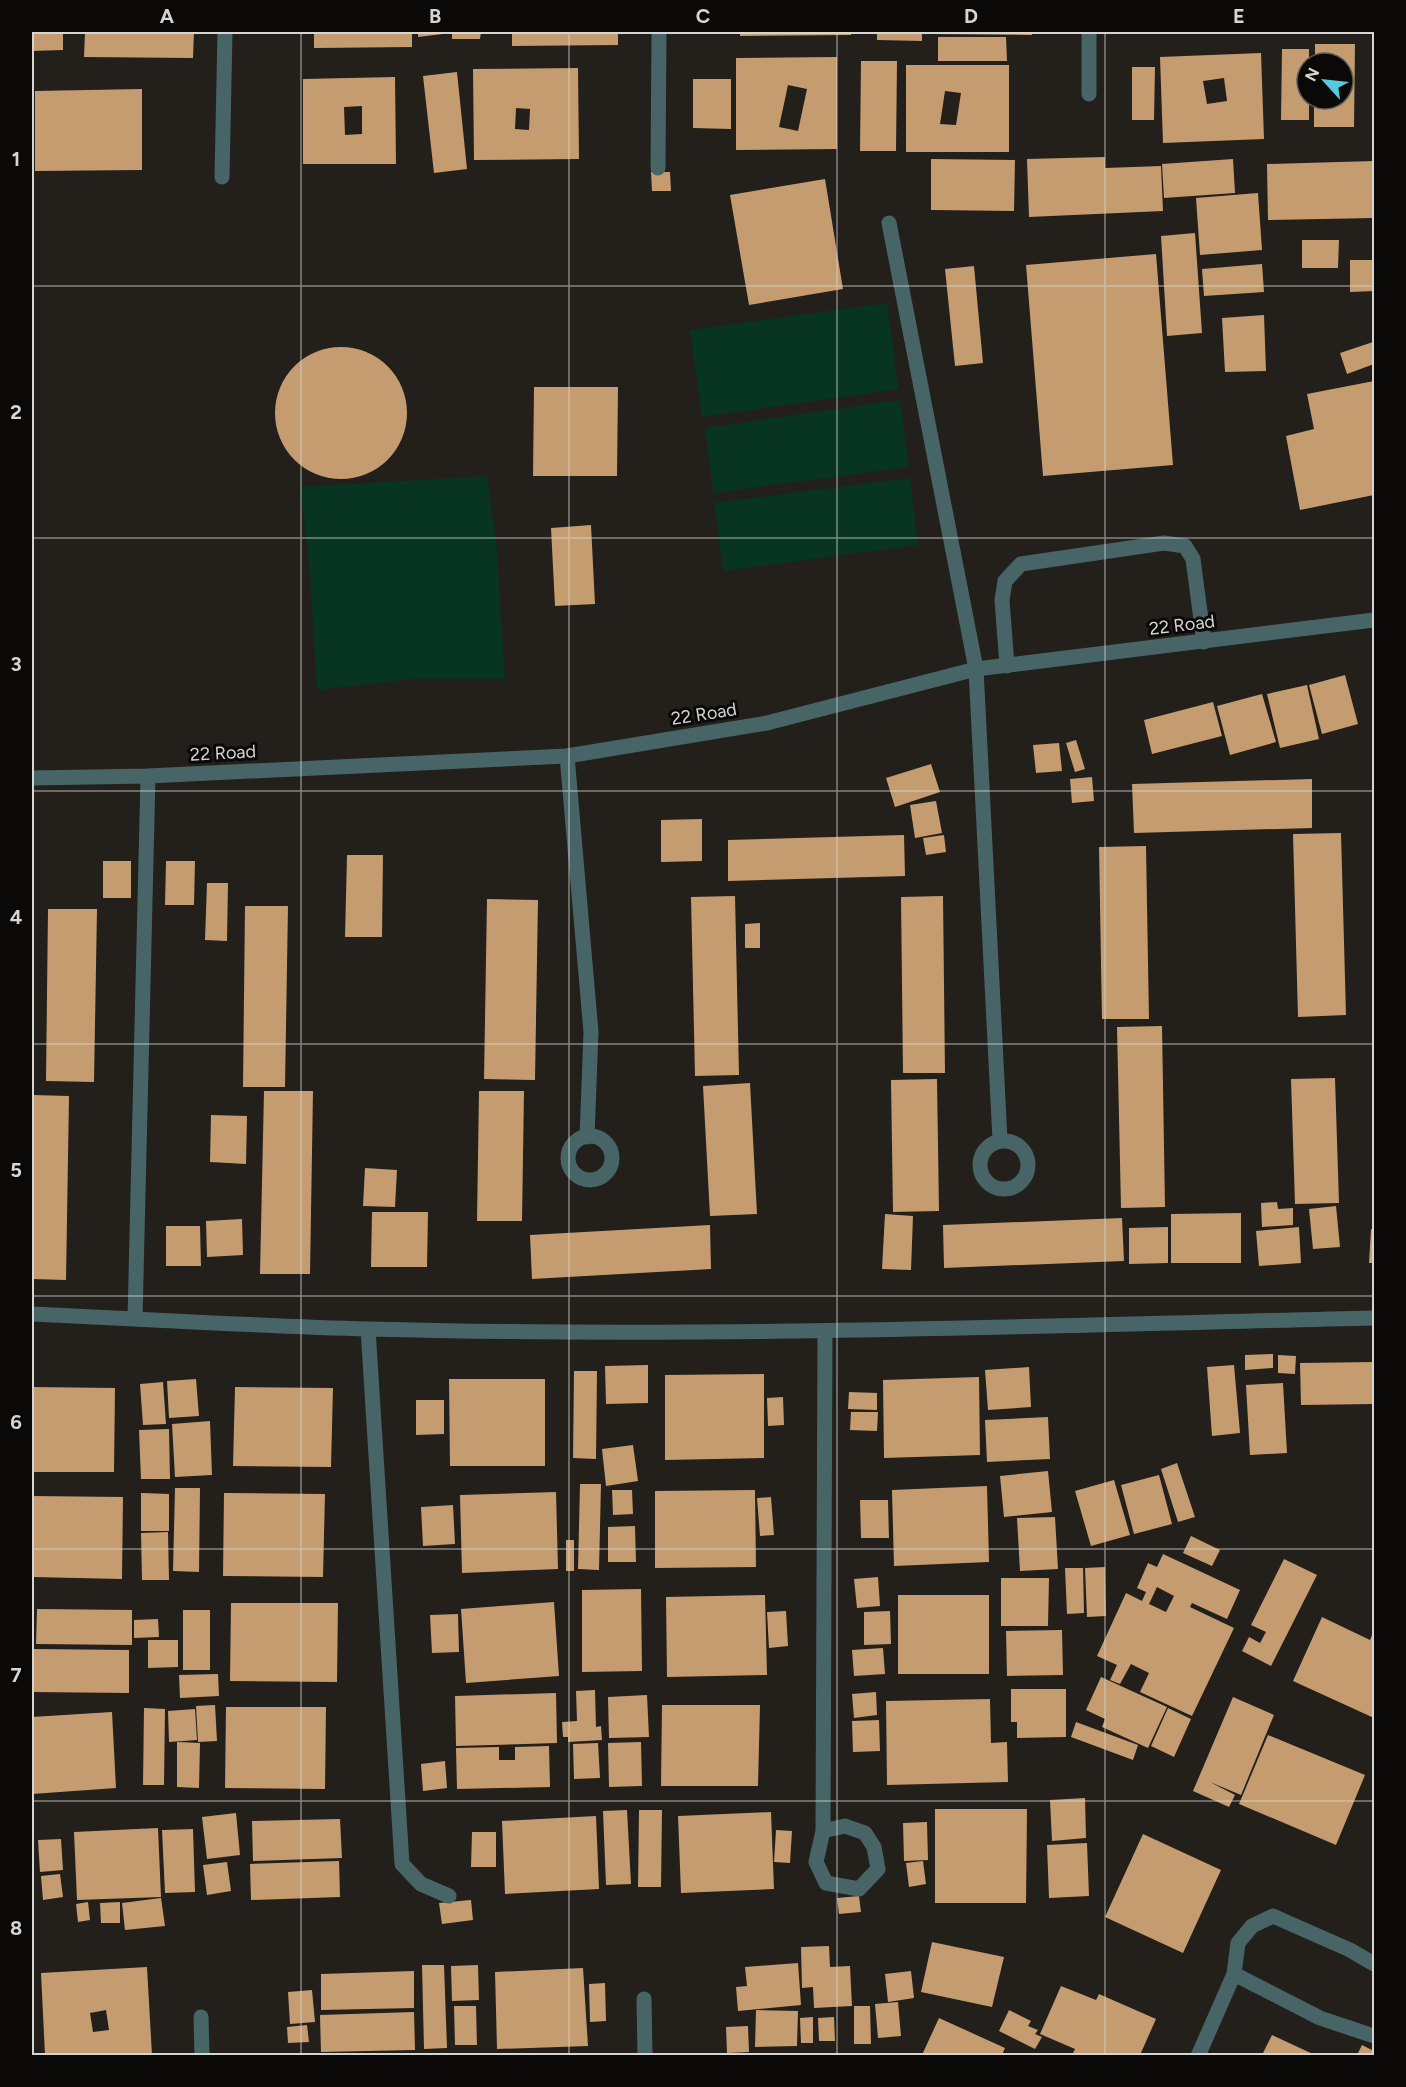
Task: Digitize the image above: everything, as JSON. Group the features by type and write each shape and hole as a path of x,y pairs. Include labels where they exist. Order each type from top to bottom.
{"street":[{"path":"222,177 225,32"},
{"path":"658,168 659,32"},
{"path":"1089,32 1089,94"},
{"path":"889,223 976,669 1000,1140"},
{"path":"1007,666 1002,600 1005,581 1021,564 1164,543 1185,546 1193,559 1204,642"},
{"name":"22 Road","path":"32,778 148,776 567,756 767,723 976,669 1374,620"},
{"path":"567,756 591,1032 587,1137"},
{"path":"135,1319 148,776"},
{"path":"32,1314 368,1329 825,1331 1374,1318"},
{"path":"368,1329 402,1863 421,1884 449,1896"},
{"path":"823,1831 845,1826 865,1833 874,1848 878,1869 858,1889 826,1883 816,1862 823,1831 825,1331"},
{"path":"1198,2055 1234,1974 1238,1943 1252,1926 1273,1916 1350,1950 1374,1964"},
{"path":"1234,1974 1320,2019 1374,2036"},
{"path":"644,1999 645,2055"},
{"path":"201,2017 202,2055"}],"green space":[{"path":"887,303 909,467 714,493 715,503 910,478 918,545 723,571 705,428 900,400 898,389 702,417 690,330"},
{"path":"487,476 497,550 505,679 414,679 317,690 309,561 300,487"}],"building":[{"path":"32,32 63,32 63,50 32,51"},
{"path":"85,32 194,32 193,58 84,57"},
{"path":"314,32 412,32 412,47 314,48"},
{"path":"418,32 450,32 451,33 418,37"},
{"path":"452,32 481,32 480,39 452,39"},
{"path":"512,32 618,32 618,45 512,46"},
{"path":"740,32 851,32 851,35 740,36"},
{"path":"877,32 922,32 922,41 877,40"},
{"path":"934,32 1032,32 1032,35 934,34"},
{"path":"938,37 1006,37 1007,61 938,61"},
{"path":"1315,44 1355,44 1355,51 1315,51"},
{"path":"1282,49 1309,49 1309,51 1295,51 1295,111 1309,111 1309,120 1281,120"},
{"path":"1261,53 1264,139 1163,143 1160,57","holes":["1224,78 1227,101 1207,104 1203,81"]},
{"path":"837,57 837,149 736,150 736,58","holes":["788,85 807,89 798,131 779,127"]},
{"path":"861,61 897,61 896,151 860,151"},
{"path":"906,65 1009,65 1009,152 906,152","holes":["945,91 961,93 956,125 940,124"]},
{"path":"1132,67 1155,67 1154,120 1132,120"},
{"path":"578,68 579,159 474,160 473,69","holes":["516,108 530,109 529,130 515,129"]},
{"path":"457,72 467,169 434,173 423,76"},
{"path":"395,77 396,164 303,164 303,79","holes":["362,106 362,134 345,135 344,107"]},
{"path":"693,79 731,79 731,129 693,128"},
{"path":"142,89 142,170 35,171 35,91"},
{"path":"1314,111 1354,111 1354,127 1314,127"},
{"path":"1105,157 1105,168 1161,166 1163,211 1029,217 1027,159"},
{"path":"931,159 1015,160 1014,211 931,210"},
{"path":"1233,159 1235,193 1164,198 1162,164"},
{"path":"1374,161 1374,218 1268,220 1267,164"},
{"path":"651,172 670,172 671,191 652,191"},
{"path":"825,179 843,289 749,305 730,195"},
{"path":"1258,193 1262,250 1200,255 1196,198"},
{"path":"1195,233 1202,333 1167,336 1161,236"},
{"path":"1302,240 1339,240 1338,268 1302,268"},
{"path":"1156,254 1173,465 1043,476 1026,265"},
{"path":"1350,260 1374,260 1374,291 1350,292"},
{"path":"1262,264 1264,292 1204,296 1202,269"},
{"path":"974,266 983,363 955,366 945,269"},
{"path":"1264,315 1266,371 1225,372 1222,318"},
{"path":"1373,342 1374,364 1347,374 1340,353"},
{"path":"341,347 366,352 388,366 402,388 407,413 402,438 388,460 366,474 341,479 316,474 294,460 280,438 275,413 280,388 294,366 316,352"},
{"path":"1374,381 1374,495 1300,510 1286,436 1314,429 1307,394"},
{"path":"534,387 618,387 617,476 533,476"},
{"path":"591,525 595,604 555,606 551,528"},
{"path":"1345,675 1358,724 1322,734 1309,685"},
{"path":"1307,685 1319,739 1280,748 1267,694"},
{"path":"1262,694 1276,742 1230,755 1217,706"},
{"path":"1213,702 1222,736 1152,754 1144,720"},
{"path":"1076,740 1085,769 1075,772 1066,743"},
{"path":"1059,743 1062,771 1036,773 1033,745"},
{"path":"931,764 940,792 895,807 886,778"},
{"path":"1092,777 1094,801 1072,803 1070,779"},
{"path":"1312,779 1312,828 1134,833 1132,784"},
{"path":"936,801 942,833 915,838 910,805"},
{"path":"702,819 702,861 661,862 661,820"},
{"path":"1341,833 1346,1015 1298,1017 1293,834"},
{"path":"904,835 905,876 728,881 728,840"},
{"path":"944,835 946,852 926,855 923,838"},
{"path":"1146,846 1149,1019 1102,1019 1099,847"},
{"path":"347,855 383,855 382,937 345,937"},
{"path":"103,861 131,861 131,898 103,898"},
{"path":"166,861 195,861 194,905 165,905"},
{"path":"207,883 228,883 227,941 205,940"},
{"path":"735,896 739,1075 695,1076 691,897"},
{"path":"943,896 945,1073 903,1073 901,897"},
{"path":"487,899 538,900 535,1080 484,1079"},
{"path":"245,906 288,906 285,1087 243,1087"},
{"path":"48,909 97,909 94,1082 46,1081"},
{"path":"760,923 760,948 745,948 745,924"},
{"path":"1162,1026 1165,1207 1121,1208 1117,1027"},
{"path":"1335,1078 1339,1203 1295,1204 1291,1079"},
{"path":"937,1079 939,1211 893,1212 891,1080"},
{"path":"750,1083 757,1214 710,1216 703,1086"},
{"path":"264,1091 313,1091 310,1274 260,1274"},
{"path":"479,1091 524,1091 522,1221 477,1221"},
{"path":"32,1095 69,1096 66,1280 32,1279"},
{"path":"211,1115 247,1116 246,1164 210,1162"},
{"path":"365,1168 397,1170 395,1207 363,1206"},
{"path":"1277,1202 1278,1209 1293,1208 1293,1225 1262,1227 1261,1203"},
{"path":"1336,1206 1340,1247 1313,1249 1309,1209"},
{"path":"372,1212 428,1212 427,1267 371,1267"},
{"path":"1241,1213 1241,1263 1171,1263 1171,1214"},
{"path":"885,1214 913,1216 911,1270 882,1269"},
{"path":"1122,1218 1124,1261 944,1268 943,1225"},
{"path":"242,1219 243,1255 207,1257 206,1221"},
{"path":"710,1225 711,1269 532,1279 530,1235"},
{"path":"166,1226 200,1226 201,1266 166,1266"},
{"path":"1168,1227 1168,1263 1129,1264 1129,1228"},
{"path":"1299,1227 1301,1263 1259,1266 1256,1231"},
{"path":"1371,1229 1374,1229 1374,1263 1369,1263"},
{"path":"1273,1354 1273,1368 1245,1370 1245,1355"},
{"path":"1278,1355 1296,1356 1295,1374 1278,1373"},
{"path":"1374,1362 1374,1404 1301,1405 1300,1363"},
{"path":"648,1365 648,1403 606,1404 605,1366"},
{"path":"1234,1365 1240,1433 1212,1436 1207,1367"},
{"path":"1029,1367 1031,1407 988,1410 985,1370"},
{"path":"574,1371 597,1371 596,1459 573,1458"},
{"path":"764,1374 764,1458 665,1460 665,1375"},
{"path":"979,1377 980,1455 884,1458 883,1380"},
{"path":"196,1379 199,1416 169,1418 167,1381"},
{"path":"449,1379 545,1379 545,1466 450,1466"},
{"path":"163,1382 166,1424 143,1425 140,1384"},
{"path":"1283,1383 1287,1453 1250,1455 1246,1385"},
{"path":"32,1387 115,1388 114,1472 32,1472"},
{"path":"235,1387 333,1388 331,1467 233,1466"},
{"path":"849,1392 877,1393 877,1410 848,1409"},
{"path":"783,1397 784,1425 768,1426 767,1398"},
{"path":"416,1400 444,1400 444,1434 416,1435"},
{"path":"851,1412 878,1412 877,1431 850,1430"},
{"path":"1048,1417 1050,1459 987,1462 985,1420"},
{"path":"210,1421 212,1475 175,1477 172,1424"},
{"path":"169,1429 170,1479 141,1479 139,1430"},
{"path":"633,1445 638,1481 606,1486 602,1449"},
{"path":"1177,1463 1195,1517 1178,1522 1161,1469"},
{"path":"1048,1471 1052,1512 1004,1517 1000,1476"},
{"path":"1159,1475 1172,1524 1134,1534 1121,1485"},
{"path":"1114,1480 1130,1535 1091,1546 1075,1491"},
{"path":"580,1484 601,1484 599,1570 578,1569"},
{"path":"987,1486 989,1562 894,1566 892,1490"},
{"path":"175,1488 200,1488 199,1572 173,1571"},
{"path":"612,1490 632,1490 633,1514 613,1515"},
{"path":"755,1490 756,1567 655,1568 655,1491"},
{"path":"556,1492 558,1569 462,1573 460,1495"},
{"path":"141,1493 169,1494 169,1531 141,1531"},
{"path":"224,1493 325,1494 323,1577 223,1576"},
{"path":"32,1496 123,1497 122,1579 32,1577"},
{"path":"771,1497 774,1535 760,1536 757,1498"},
{"path":"860,1500 888,1500 889,1538 861,1538"},
{"path":"453,1505 455,1544 423,1546 421,1507"},
{"path":"1055,1517 1058,1569 1020,1571 1017,1518"},
{"path":"635,1526 636,1562 608,1562 608,1527"},
{"path":"168,1532 169,1580 142,1580 141,1533"},
{"path":"1191,1536 1220,1550 1212,1566 1183,1553"},
{"path":"566,1540 574,1540 574,1571 566,1571"},
{"path":"1163,1554 1240,1590 1227,1619 1192,1603 1190,1607 1234,1628 1192,1716 1140,1692 1149,1673 1131,1664 1120,1684 1110,1680 1117,1665 1097,1656 1126,1593 1142,1601 1146,1592 1137,1588 1148,1563 1157,1567","holes":["1157,1587 1174,1596 1166,1612 1149,1604"]},
{"path":"1284,1559 1317,1575 1271,1666 1242,1651 1249,1637 1260,1643 1266,1632 1251,1625"},
{"path":"1105,1567 1106,1616 1087,1617 1085,1568"},
{"path":"1065,1568 1083,1568 1084,1613 1067,1614"},
{"path":"878,1577 880,1606 857,1608 854,1579"},
{"path":"1001,1578 1049,1578 1048,1626 1001,1626"},
{"path":"641,1589 642,1671 582,1672 582,1590"},
{"path":"765,1595 767,1675 667,1677 666,1597"},
{"path":"898,1595 989,1595 989,1674 898,1674"},
{"path":"554,1602 559,1676 466,1683 461,1609"},
{"path":"231,1603 338,1603 337,1682 230,1681"},
{"path":"37,1609 132,1610 132,1645 36,1644"},
{"path":"183,1610 210,1610 210,1670 183,1670"},
{"path":"786,1611 788,1646 769,1648 767,1612"},
{"path":"890,1611 891,1644 864,1645 864,1612"},
{"path":"458,1614 459,1652 432,1653 430,1615"},
{"path":"1322,1617 1370,1640 1374,1630 1374,1718 1293,1681"},
{"path":"158,1619 159,1637 134,1638 134,1620"},
{"path":"1062,1630 1063,1675 1007,1676 1006,1631"},
{"path":"148,1640 178,1640 178,1667 148,1668"},
{"path":"883,1648 885,1674 854,1676 852,1650"},
{"path":"33,1649 129,1650 129,1693 32,1692"},
{"path":"218,1674 219,1696 180,1698 179,1675"},
{"path":"1101,1677 1167,1707 1148,1748 1102,1727 1105,1719 1086,1710"},
{"path":"1011,1689 1066,1689 1066,1737 1017,1738 1017,1722 1011,1722"},
{"path":"595,1690 596,1727 601,1726 602,1740 568,1742 568,1737 563,1737 562,1722 577,1721 576,1691"},
{"path":"876,1692 877,1715 854,1718 852,1694"},
{"path":"556,1693 557,1743 456,1746 455,1696"},
{"path":"647,1695 649,1737 609,1738 608,1697"},
{"path":"1233,1697 1274,1715 1241,1795 1210,1782 1235,1795 1229,1807 1193,1791"},
{"path":"990,1699 991,1743 1007,1742 1008,1782 887,1785 886,1701"},
{"path":"215,1705 217,1741 198,1742 196,1706"},
{"path":"662,1705 760,1705 758,1786 661,1786"},
{"path":"226,1707 326,1707 325,1789 225,1788"},
{"path":"144,1708 165,1709 164,1785 143,1785"},
{"path":"1168,1708 1191,1719 1174,1757 1151,1746"},
{"path":"195,1709 197,1740 169,1742 168,1711"},
{"path":"112,1712 116,1788 32,1794 32,1717"},
{"path":"879,1720 880,1751 853,1752 852,1721"},
{"path":"1076,1722 1138,1745 1133,1760 1071,1737"},
{"path":"1268,1735 1365,1775 1336,1845 1239,1804"},
{"path":"177,1742 200,1743 199,1788 177,1787"},
{"path":"641,1742 642,1786 609,1787 608,1743"},
{"path":"598,1743 600,1778 574,1779 573,1744"},
{"path":"549,1746 550,1787 457,1789 456,1748 499,1747 499,1760 515,1760 515,1747"},
{"path":"445,1761 447,1788 423,1791 421,1764"},
{"path":"1085,1798 1086,1838 1052,1841 1050,1800"},
{"path":"935,1809 1027,1809 1026,1903 935,1903"},
{"path":"627,1810 631,1884 606,1885 603,1811"},
{"path":"639,1810 662,1810 661,1887 638,1887"},
{"path":"771,1812 774,1889 681,1893 678,1816"},
{"path":"236,1813 240,1855 207,1859 202,1817"},
{"path":"596,1816 599,1889 505,1894 502,1821"},
{"path":"340,1819 342,1858 253,1861 252,1821"},
{"path":"927,1822 928,1860 904,1861 903,1823"},
{"path":"158,1828 161,1897 77,1900 74,1832"},
{"path":"193,1829 195,1892 165,1893 162,1830"},
{"path":"776,1830 792,1831 790,1863 774,1862"},
{"path":"472,1832 496,1832 496,1867 471,1867"},
{"path":"1143,1834 1221,1870 1183,1953 1105,1917"},
{"path":"61,1839 63,1870 40,1872 38,1840"},
{"path":"1087,1843 1089,1896 1049,1898 1047,1845"},
{"path":"339,1861 340,1897 251,1900 250,1864"},
{"path":"923,1861 926,1884 909,1887 906,1863"},
{"path":"227,1862 231,1891 207,1895 203,1865"},
{"path":"60,1874 63,1897 43,1900 41,1876"},
{"path":"859,1896 861,1912 839,1914 837,1898"},
{"path":"161,1898 165,1926 125,1930 122,1903"},
{"path":"471,1900 473,1920 442,1924 439,1903"},
{"path":"88,1902 90,1920 78,1922 76,1904"},
{"path":"120,1902 120,1923 101,1923 100,1903"},
{"path":"932,1942 1004,1957 992,2007 921,1992"},
{"path":"829,1946 830,1967 850,1966 852,2006 814,2008 813,1987 802,1988 801,1947"},
{"path":"798,1963 801,2005 738,2011 736,1987 747,1986 745,1967"},
{"path":"422,1965 444,1965 447,2048 424,2049"},
{"path":"478,1965 479,2000 452,2001 451,1966"},
{"path":"147,1967 152,2055 45,2055 41,1973","holes":["106,2010 109,2030 93,2032 90,2013"]},
{"path":"583,1968 588,2046 497,2049 495,1972"},
{"path":"414,1971 414,2008 321,2010 321,1974"},
{"path":"911,1971 914,1998 888,2002 885,1974"},
{"path":"605,1983 606,2021 590,2022 589,1984"},
{"path":"1061,1986 1096,2000 1099,1994 1156,2019 1140,2055 1072,2055 1075,2049 1040,2034"},
{"path":"312,1990 315,2022 290,2024 288,1992"},
{"path":"898,2002 901,2036 878,2038 875,2004"},
{"path":"454,2006 476,2006 477,2045 455,2045"},
{"path":"854,2006 870,2006 871,2044 854,2044"},
{"path":"756,2010 798,2011 797,2046 755,2047"},
{"path":"1009,2010 1031,2021 1028,2026 1038,2030 1035,2034 1042,2037 1035,2049 999,2031"},
{"path":"414,2012 415,2050 321,2052 320,2015"},
{"path":"813,2017 813,2043 801,2043 800,2018"},
{"path":"834,2017 835,2041 819,2041 818,2018"},
{"path":"939,2018 1005,2048 1002,2055 922,2055"},
{"path":"307,2025 309,2042 288,2043 287,2027"},
{"path":"748,2026 749,2052 727,2053 726,2027"},
{"path":"1272,2035 1315,2055 1262,2055"},
{"path":"1362,2045 1374,2051 1374,2055 1357,2055"}]}
